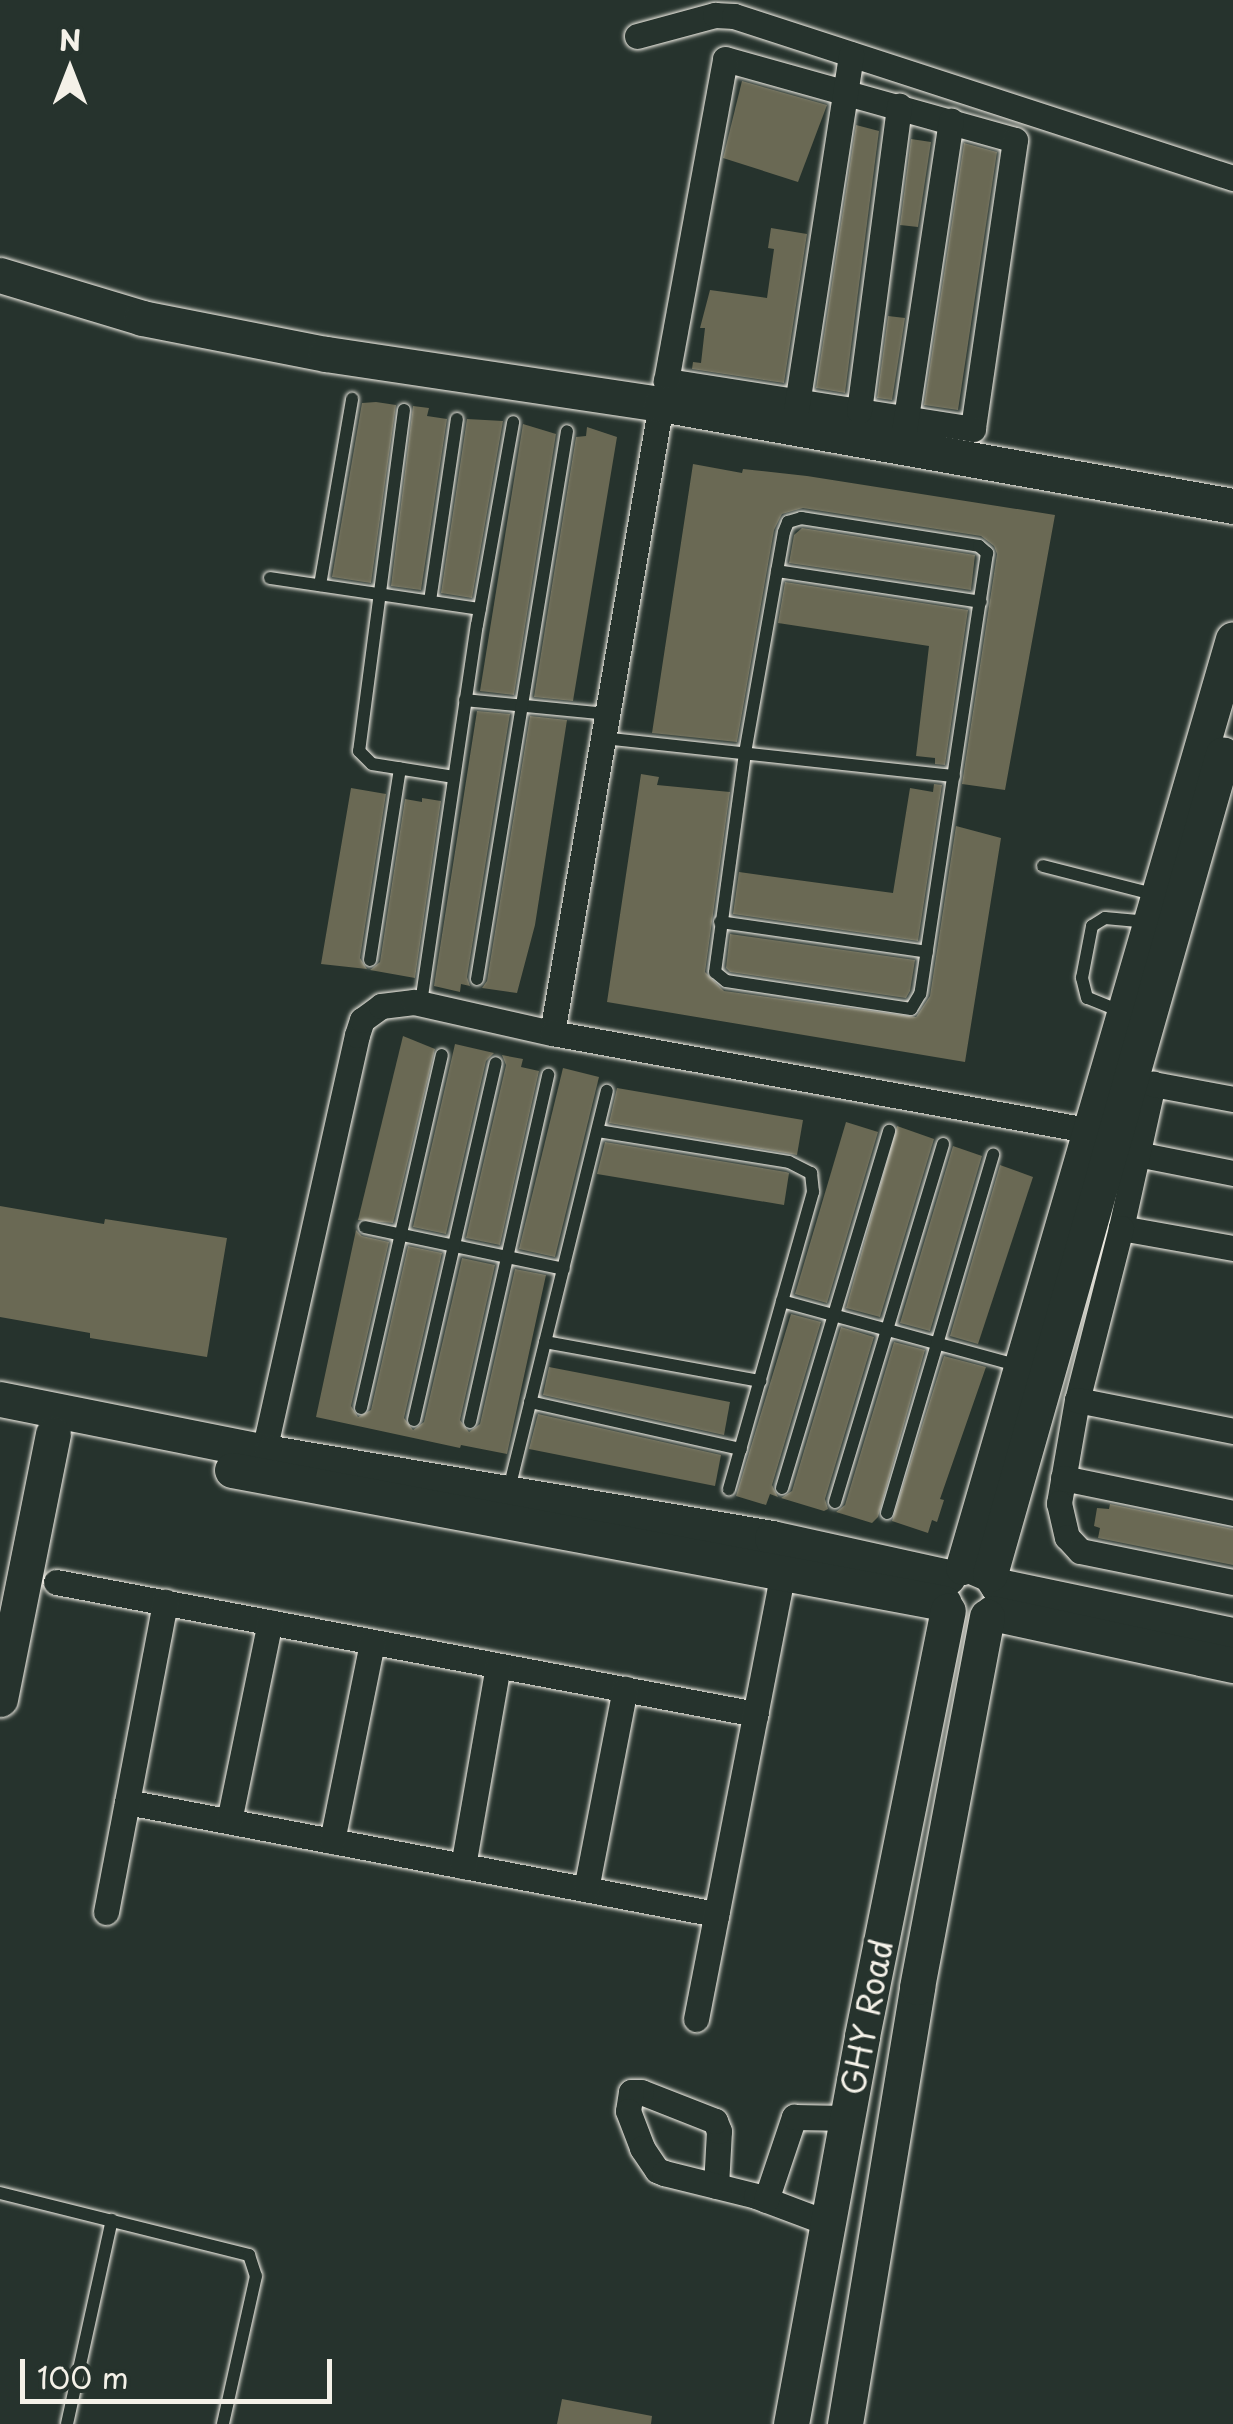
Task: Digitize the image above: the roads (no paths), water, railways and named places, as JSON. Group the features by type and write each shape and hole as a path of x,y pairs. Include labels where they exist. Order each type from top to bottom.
{"street":[{"path":"637,36 724,15 1233,178"},
{"path":"795,416 851,54"},
{"path":"725,60 845,91 1015,140 973,429 904,432 858,410 795,416 666,381 725,60"},
{"path":"904,432 946,120 958,88"},
{"path":"858,410 898,106"},
{"path":"0,274 142,318 308,351 661,404 795,416 904,432 1233,506"},
{"path":"552,1033 661,404"},
{"path":"971,1594 1020,1366 1233,638"},
{"path":"971,1594 1233,719"},
{"path":"264,1451 357,1035 370,1010 394,1002 421,1004 552,1033 1087,1130"},
{"path":"1233,1099 1153,1084 1121,1228 1076,1400 1058,1503 1067,1537 1080,1552 1233,1582"},
{"path":"1137,1154 1233,1173"},
{"path":"1121,1228 1233,1248"},
{"path":"0,1400 264,1451 772,1538 1233,1665"},
{"path":"1076,1400 1233,1430"},
{"path":"0,1423 783,1573 971,1594 1233,1636"},
{"path":"0,1699 53,1434"},
{"path":"1063,1478 1233,1512"},
{"path":"696,2019 783,1573"},
{"path":"56,1582 756,1714"},
{"name":"GHY Road","path":"791,2424 847,2118 971,1594"},
{"name":"GHY Road","path":"845,2424 916,1987 971,1594"},
{"path":"106,1912 165,1602"},
{"path":"229,1822 270,1622"},
{"path":"332,1841 372,1642"},
{"path":"463,1866 498,1666"},
{"path":"586,1889 625,1689"},
{"path":"127,1802 716,1914"},
{"path":"766,2200 794,2117 847,2118"},
{"path":"716,2186 828,2223"}],"lane":[{"path":"320,585 352,399"},
{"path":"404,410 358,751 372,764 454,777"},
{"path":"430,602 457,419"},
{"path":"421,1004 465,700 513,422"},
{"path":"477,978 567,431"},
{"path":"801,518 983,548 987,553 918,1003 905,1009 720,979 714,964 776,571 786,526 801,518"},
{"path":"776,571 981,602"},
{"path":"270,578 480,609"},
{"path":"465,700 520,706 745,753 954,776"},
{"path":"370,960 400,768"},
{"path":"1043,866 1153,908"},
{"path":"1122,1012 1087,998 1082,978 1092,926 1105,918 1153,908"},
{"path":"720,922 926,952"},
{"path":"361,1408 442,1055"},
{"path":"414,1420 496,1063"},
{"path":"470,1422 548,1075"},
{"path":"509,1492 607,1090"},
{"path":"782,1488 889,1131"},
{"path":"598,1132 806,1167 812,1192 729,1489"},
{"path":"835,1502 943,1144"},
{"path":"887,1514 993,1154"},
{"path":"364,1227 564,1269"},
{"path":"782,1301 1020,1366"},
{"path":"545,1342 760,1381"},
{"path":"530,1402 740,1449"},
{"path":"0,2194 243,2252 254,2260 256,2276 223,2424"},
{"path":"67,2424 112,2220"}]}
